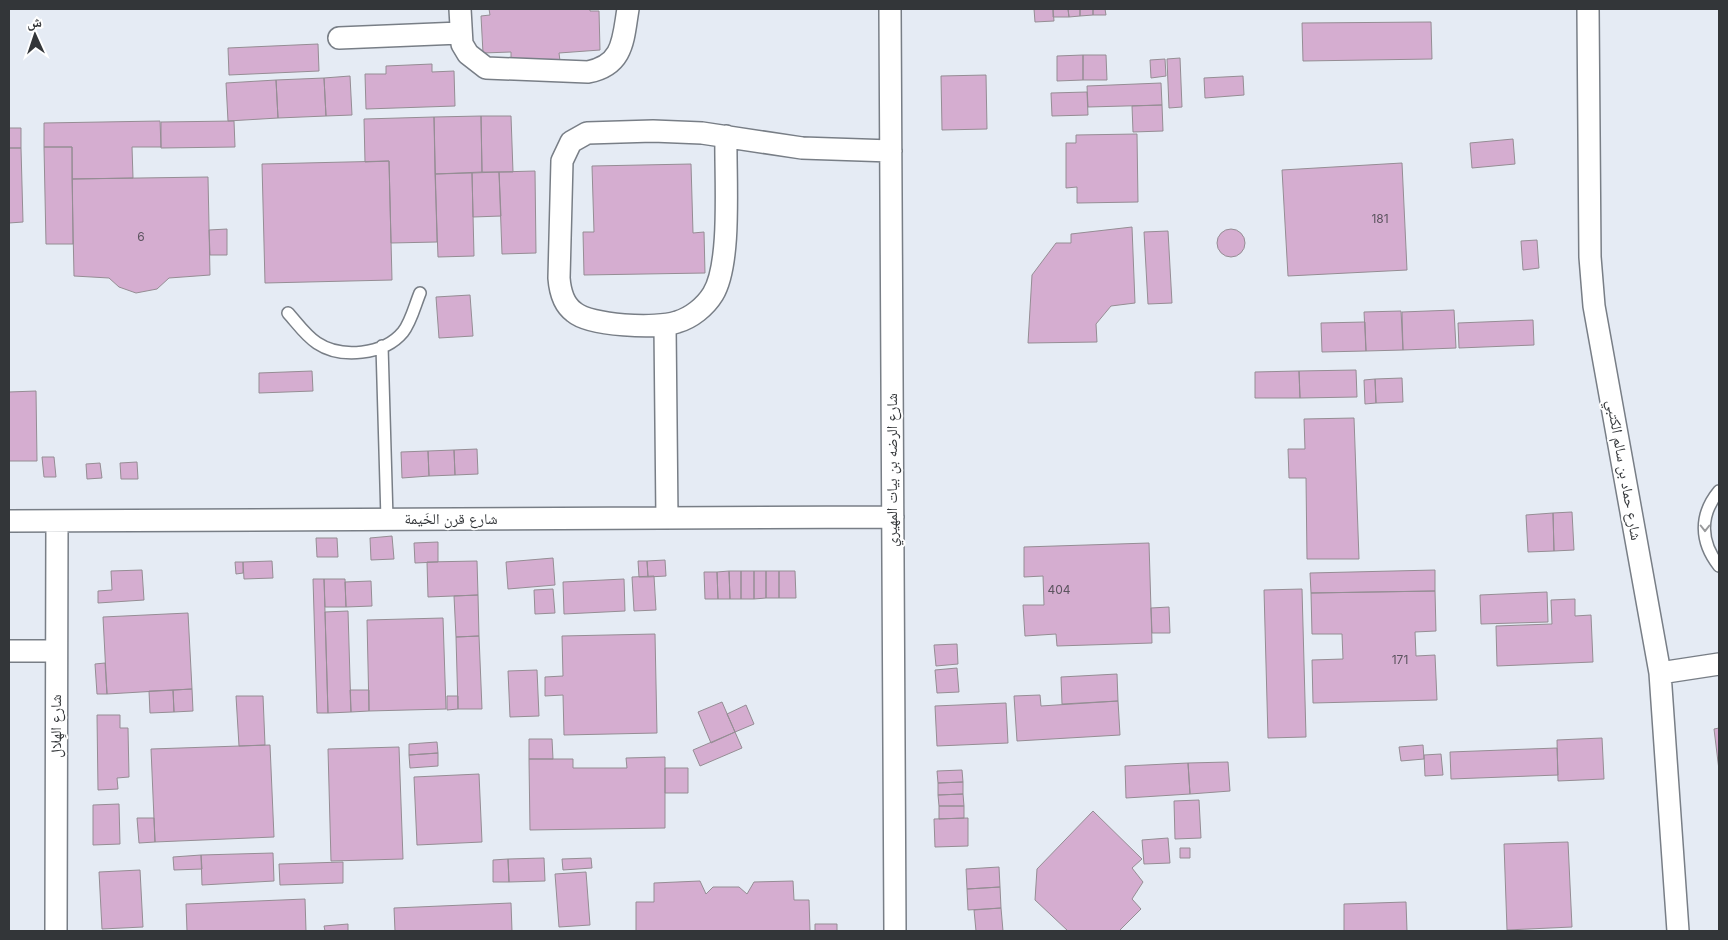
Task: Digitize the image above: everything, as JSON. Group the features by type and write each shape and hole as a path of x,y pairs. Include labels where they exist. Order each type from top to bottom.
{"street":[{"path":"460,9 462,44 468,54 486,68 588,72 599,70 617,56 622,46 628,9"},
{"name":"شارع الرضه بن بيات المهيري","path":"890,9 895,931"},
{"name":"شارع حماد بن سالم الكتبي","path":"1588,9 1590,248 1594,306 1660,673 1678,931"},
{"path":"339,38 460,33"},
{"path":"726,136 724,258 720,278 712,296 692,316 665,326 593,322 573,312 566,304 560,292 562,161 571,142 578,137 597,132 678,132 726,136 802,148 891,151"},
{"path":"665,326 667,518"},
{"name":"شارع قرن الخَيمة","path":"9,521 893,517"},
{"name":"شارع الهِلال","path":"56,521 56,931"},
{"path":"9,651 56,651"},
{"path":"1660,673 1719,664"}],"lane":[{"path":"288,313 318,344 341,353 361,352 382,346 402,332 420,293"},
{"path":"382,346 387,519"},
{"path":"1719,491 1706,513 1703,527 1710,555 1719,566"}],"building":[{"path":"489,9 590,9 590,11 599,11 600,50 559,53 560,61 511,64 511,52 483,53 481,16 490,15"},
{"path":"1034,9 1053,9 1054,21 1035,22"},
{"path":"1053,9 1068,9 1069,17 1053,17"},
{"path":"1068,9 1080,9 1080,16 1069,17"},
{"path":"1080,9 1093,9 1093,15 1080,16"},
{"path":"1093,9 1105,9 1106,15 1093,15"},
{"path":"1431,22 1432,59 1303,61 1302,23"},
{"path":"318,44 319,71 229,75 228,48"},
{"path":"1083,55 1106,55 1107,80 1083,80"},
{"path":"1083,55 1083,80 1057,81 1057,56"},
{"path":"1180,58 1182,107 1169,108 1167,59"},
{"path":"1165,59 1166,76 1151,78 1150,60"},
{"path":"432,64 432,72 454,71 455,106 366,109 365,74 386,74 386,66"},
{"path":"986,75 987,129 942,130 941,76"},
{"path":"350,76 352,115 326,116 324,78"},
{"path":"1243,76 1244,95 1205,98 1204,78"},
{"path":"324,78 326,116 278,118 276,80"},
{"path":"276,80 278,118 228,121 226,83"},
{"path":"1161,83 1162,105 1088,107 1087,86"},
{"path":"1087,92 1088,115 1052,116 1051,93"},
{"path":"1162,105 1163,131 1133,132 1132,106"},
{"path":"481,116 511,116 513,172 482,172"},
{"path":"481,116 482,172 435,174 434,117"},
{"path":"434,117 437,242 391,243 389,161 365,162 364,119"},
{"path":"160,121 161,147 132,147 133,178 72,179 72,147 44,147 44,123"},
{"path":"234,121 235,147 161,148 161,122"},
{"path":"9,128 21,128 21,148 9,148"},
{"path":"1137,134 1138,202 1077,203 1077,187 1066,188 1066,143 1076,143 1076,135"},
{"path":"1513,139 1515,164 1472,168 1470,143"},
{"path":"44,147 72,147 73,244 46,244"},
{"path":"9,148 21,148 23,222 9,223"},
{"path":"389,161 392,280 265,283 262,164"},
{"path":"1402,163 1407,270 1288,276 1282,170"},
{"path":"691,164 693,233 704,232 705,273 584,275 583,232 594,232 592,166"},
{"path":"535,171 536,253 502,254 499,172"},
{"path":"499,172 501,216 473,217 472,173"},
{"path":"472,173 474,256 438,257 435,174"},
{"path":"208,177 210,275 169,278 157,289 136,293 119,287 109,278 74,276 72,179"},
{"path":"1132,227 1135,303 1111,306 1096,324 1097,342 1028,343 1032,275 1056,243 1071,243 1071,234"},
{"path":"227,229 227,255 210,255 209,230"},
{"path":"1231,229 1241,233 1245,243 1241,253 1231,257 1221,253 1217,243 1221,233"},
{"path":"1168,231 1172,303 1148,304 1144,232"},
{"path":"1537,240 1539,268 1523,270 1521,241"},
{"path":"470,295 473,336 439,338 436,297"},
{"path":"1454,310 1456,348 1403,350 1402,312"},
{"path":"1401,311 1403,350 1366,351 1364,312"},
{"path":"1533,320 1534,345 1459,348 1458,323"},
{"path":"1365,322 1366,351 1322,352 1321,323"},
{"path":"1356,370 1357,397 1300,398 1299,371"},
{"path":"312,371 313,391 259,393 259,373"},
{"path":"1299,371 1300,398 1255,398 1255,372"},
{"path":"1402,378 1403,402 1376,403 1375,379"},
{"path":"1375,379 1376,403 1365,404 1364,380"},
{"path":"36,391 37,461 9,461 9,392"},
{"path":"1354,418 1359,559 1307,559 1306,478 1289,478 1288,449 1305,449 1304,419"},
{"path":"477,449 478,474 455,475 454,450"},
{"path":"454,450 455,475 429,476 428,451"},
{"path":"428,451 429,476 402,478 401,452"},
{"path":"42,457 54,457 56,477 44,477"},
{"path":"137,462 138,479 121,479 120,463"},
{"path":"100,463 102,478 87,479 86,464"},
{"path":"1572,512 1574,550 1554,551 1553,513"},
{"path":"1553,513 1554,551 1528,552 1526,515"},
{"path":"392,536 394,559 371,560 370,538"},
{"path":"316,538 337,538 338,557 317,557"},
{"path":"438,542 438,562 415,563 414,543"},
{"path":"1149,543 1152,643 1057,646 1056,634 1025,636 1023,605 1044,605 1043,576 1024,577 1024,547"},
{"path":"553,558 555,585 508,589 506,562"},
{"path":"665,560 666,576 648,577 647,561"},
{"path":"272,561 273,578 244,579 243,562"},
{"path":"477,561 478,595 428,597 427,562"},
{"path":"638,561 647,561 648,577 639,577"},
{"path":"235,562 243,562 243,573 236,574"},
{"path":"142,570 144,600 98,603 98,591 112,590 111,571"},
{"path":"1435,570 1435,591 1311,593 1310,573"},
{"path":"729,571 741,571 741,599 730,599"},
{"path":"729,571 730,599 718,599 717,572"},
{"path":"741,571 754,571 754,599 741,599"},
{"path":"754,571 766,571 766,598 754,599"},
{"path":"766,571 779,571 779,598 766,598"},
{"path":"779,571 795,571 796,598 779,598"},
{"path":"704,572 717,572 718,599 705,599"},
{"path":"654,576 656,610 634,611 632,577"},
{"path":"313,579 324,579 328,713 317,713"},
{"path":"324,579 345,579 346,607 325,607"},
{"path":"624,579 625,611 564,614 563,582"},
{"path":"371,581 372,606 346,607 345,582"},
{"path":"553,589 555,613 535,614 534,590"},
{"path":"1302,589 1306,737 1268,738 1264,590"},
{"path":"1435,591 1436,631 1415,632 1416,656 1435,655 1437,700 1313,703 1312,660 1343,659 1342,634 1312,634 1311,593"},
{"path":"1547,592 1548,622 1481,624 1480,595"},
{"path":"478,595 479,636 456,637 454,596"},
{"path":"1575,599 1575,616 1591,615 1593,662 1497,666 1496,626 1552,624 1551,600"},
{"path":"1169,607 1170,633 1152,633 1151,608"},
{"path":"348,611 351,712 328,713 325,612"},
{"path":"188,613 192,689 107,694 103,617"},
{"path":"443,618 446,709 369,711 367,620"},
{"path":"655,634 657,733 564,735 563,695 545,696 545,677 563,676 562,636"},
{"path":"479,636 482,709 458,709 456,637"},
{"path":"957,644 958,664 936,666 934,645"},
{"path":"105,663 107,694 97,694 95,664"},
{"path":"957,668 959,692 937,693 935,670"},
{"path":"537,670 539,716 510,717 508,671"},
{"path":"1117,674 1118,701 1062,704 1061,677"},
{"path":"192,689 193,711 174,712 173,690"},
{"path":"173,690 174,712 150,713 149,691"},
{"path":"350,690 369,690 369,711 351,712"},
{"path":"1040,695 1041,706 1118,701 1120,735 1017,741 1014,696"},
{"path":"236,696 263,696 265,745 239,746"},
{"path":"447,696 458,696 458,709 447,710"},
{"path":"722,702 735,732 711,743 698,712"},
{"path":"1006,703 1008,743 937,746 935,706"},
{"path":"746,705 754,724 735,732 727,714"},
{"path":"97,715 120,715 120,728 128,728 129,777 117,778 118,789 98,790"},
{"path":"1719,728 1719,770 1714,729"},
{"path":"735,732 742,748 700,766 693,750"},
{"path":"1602,738 1604,779 1558,781 1557,740"},
{"path":"529,739 552,739 553,759 529,759"},
{"path":"437,742 438,753 409,755 409,744"},
{"path":"270,745 274,837 155,842 151,749"},
{"path":"1423,745 1424,759 1401,761 1399,747"},
{"path":"399,747 403,859 331,861 328,749"},
{"path":"1557,748 1558,775 1451,779 1450,752"},
{"path":"438,753 438,766 410,768 409,755"},
{"path":"1441,754 1443,775 1425,776 1424,755"},
{"path":"665,757 665,828 530,830 529,759 573,759 573,768 627,768 626,758"},
{"path":"1228,762 1230,791 1190,794 1188,763"},
{"path":"1188,763 1190,794 1126,798 1125,766"},
{"path":"665,768 688,768 688,793 665,793"},
{"path":"962,770 963,782 938,783 937,771"},
{"path":"479,774 482,842 417,845 414,777"},
{"path":"963,782 963,794 938,795 938,783"},
{"path":"963,794 964,806 939,806 938,795"},
{"path":"1199,800 1201,838 1175,839 1174,801"},
{"path":"119,804 120,844 93,845 93,805"},
{"path":"939,806 964,806 964,818 939,819"},
{"path":"1093,811 1142,859 1132,868 1143,882 1132,899 1141,909 1119,931 1068,931 1035,900 1037,869"},
{"path":"137,818 154,818 155,842 139,843"},
{"path":"968,818 968,846 935,847 934,819"},
{"path":"1168,838 1170,863 1144,864 1142,840"},
{"path":"1568,842 1572,927 1507,930 1504,844"},
{"path":"1180,848 1190,848 1190,858 1180,858"},
{"path":"273,853 274,881 202,885 201,855"},
{"path":"201,855 202,869 174,870 173,857"},
{"path":"544,858 545,881 509,882 508,859"},
{"path":"591,858 592,868 563,870 562,859"},
{"path":"508,859 509,882 493,882 493,860"},
{"path":"343,862 343,883 280,885 279,864"},
{"path":"999,867 1000,887 967,889 966,869"},
{"path":"140,870 143,927 102,929 99,872"},
{"path":"586,872 590,925 559,927 555,874"},
{"path":"700,881 706,894 713,887 739,887 747,894 754,882 793,881 794,900 809,900 810,931 636,931 636,902 654,902 654,883"},
{"path":"1000,887 1001,908 968,910 967,889"},
{"path":"305,899 306,931 187,931 186,904"},
{"path":"1406,902 1407,931 1344,931 1344,904"},
{"path":"511,903 512,931 395,931 394,908"},
{"path":"1001,908 1003,931 976,931 974,910"},
{"path":"348,924 348,931 325,931 324,926"},
{"path":"815,924 837,924 837,931 815,931"}]}
